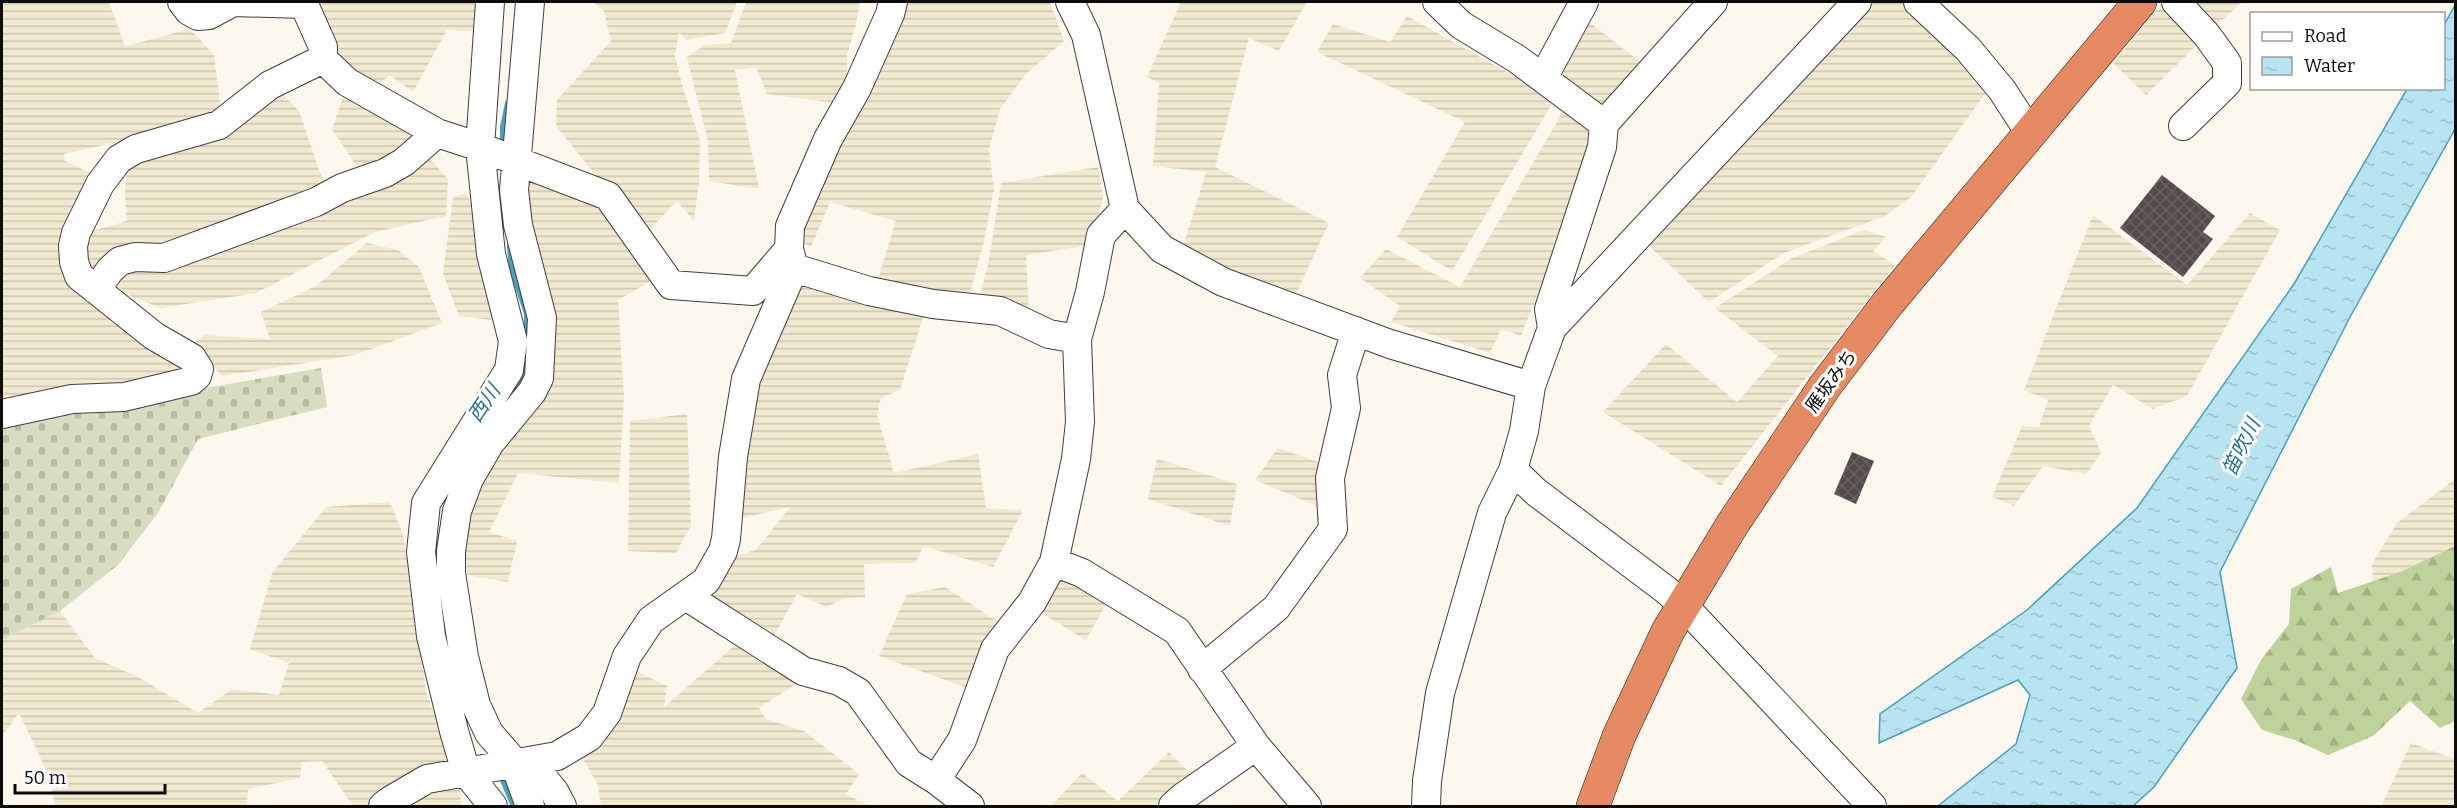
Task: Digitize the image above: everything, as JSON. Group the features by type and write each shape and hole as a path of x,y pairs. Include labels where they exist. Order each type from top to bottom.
{"highway":[{"name":"雁坂みち","path":"1593,807 1619,736 1643,680 1692,614 1732,525 1826,386 1888,303 2140,2"}],"street":[{"path":"182,2 189,11 198,16 209,15 232,2 303,3 323,47 323,59 347,82 437,133 608,196 671,285 753,291 792,258"},
{"path":"490,2 480,147 491,254 513,342 509,370 426,503 421,552 431,636 466,772 493,807"},
{"path":"530,2 514,190 518,225 542,318 539,378 532,392 490,443 469,479 457,511 451,551 451,573 464,657 476,705 489,733 554,791 562,807"},
{"path":"383,807 427,779 557,756 589,737 607,713 627,656 651,620 706,581 723,551 726,539 733,458 746,379 792,258 790,226 828,139 857,88 890,14 893,2"},
{"path":"1070,2 1086,35 1125,209 1162,249 1223,282 1390,344 1531,386"},
{"path":"1086,35 1094,2"},
{"path":"1437,2 1461,25 1517,59 1604,124"},
{"path":"1543,78 1584,2"},
{"path":"1552,327 1550,309 1602,147 1604,124 1713,2"},
{"path":"1426,807 1427,781 1440,693 1492,513 1512,470 1524,431 1531,386 1552,327 1857,2"},
{"path":"1918,2 1968,49 2002,90 2030,133"},
{"path":"2176,2 2206,34 2227,63 2227,83 2183,126"},
{"path":"2,414 72,399 124,397 191,381 198,376 199,369 192,358 154,336 79,276 74,262 73,246 76,233 100,184 119,159 136,149 219,125 270,85 323,59"},
{"path":"96,290 110,270 120,261 135,256 164,258 316,202 342,188 385,173 404,162 437,133"},
{"path":"936,780 962,740 995,649 1032,602 1054,562 1076,459 1080,422 1077,339 1090,291 1101,235 1125,209"},
{"path":"792,258 869,291 933,303 1000,310 1049,334 1077,339"},
{"path":"1202,669 1276,608 1333,529 1330,478 1346,408 1342,375 1356,331"},
{"path":"1512,470 1536,492 1666,590 1692,614 1872,807"},
{"path":"1054,562 1082,573 1177,631 1256,746 1308,807"},
{"path":"686,596 803,671 839,681 858,692 909,763 936,780 970,807"},
{"path":"1173,807 1183,797 1256,746"},
{"path":"521,761 530,807"}],"shaded area":[{"path":"2,2 109,2 125,46 190,29 214,55 221,109 209,121 64,154 65,161 94,175 64,253 184,364 188,375 2,405"},
{"path":"309,2 484,2 483,32 447,30 413,92 390,75 373,89 342,69"},
{"path":"593,2 737,2 725,33 686,40 679,32 675,55 700,141 699,183 694,221 677,201 644,235 556,126 557,100 611,41 604,11"},
{"path":"746,2 860,2 847,55 847,74 836,103 767,94 756,67 735,70 759,189 709,181 708,141 687,57 705,45 731,43"},
{"path":"902,2 1050,2 1064,41 1026,74 1000,109 989,149 994,189 983,246 968,300 876,285 896,221 830,202 811,247 796,238"},
{"path":"1176,2 1307,2 1279,51 1249,38 1215,167 1329,223 1295,296 1182,250 1206,172 1153,166 1159,83 1147,77 1180,4"},
{"path":"1871,2 1908,2 1990,87 1911,197 1885,216 1784,253 1709,302 1647,244"},
{"path":"2163,2 2203,39 2146,95 2113,63"},
{"path":"2188,2 2242,2 2212,29"},
{"path":"1407,16 1555,99 1452,271 1397,237 1465,122 1317,52 1333,24 1390,42"},
{"path":"1584,18 1648,68 1602,116 1551,77"},
{"path":"277,89 299,111 326,190 89,278 84,233 127,221 125,197 127,161"},
{"path":"345,92 418,128 418,139 360,171 332,129"},
{"path":"1564,110 1591,127 1595,146 1521,336 1501,329 1490,353 1391,322 1400,306 1360,278 1386,249 1460,287"},
{"path":"424,152 448,179 446,216 375,232 256,293 161,308 128,295 112,281 125,265"},
{"path":"1098,167 1103,198 1092,245 1026,255 1029,315 979,299 989,260 1001,183"},
{"path":"523,176 606,206 656,278 618,300 624,398 619,483 518,473 489,532 517,541 508,582 467,575 465,541 468,513 496,451 545,384 526,227"},
{"path":"466,193 473,206 476,238 492,320 459,316 443,273 453,197"},
{"path":"2250,213 2280,230 2187,396 2153,409 2113,385 2089,426 2101,453 2086,474 2043,466 2014,506 1992,497 2022,426 2039,427 2048,400 2024,390 2093,215 2187,285"},
{"path":"1864,230 1886,237 1873,251 1895,265 1721,486 1603,412 1666,344 1737,402 1778,356 1715,308 1792,258"},
{"path":"367,243 398,250 419,267 442,323 355,355 222,376 193,344 205,335 270,339 261,312 316,286"},
{"path":"798,278 926,308 900,390 881,398 877,415 894,473 978,454 986,508 1023,510 993,567 923,546 916,563 864,564 865,597 842,599 827,607 797,594 770,643 700,595 727,558 756,550 790,507 737,519 753,382"},
{"path":"687,414 691,525 676,553 628,551 630,421"},
{"path":"1278,448 1327,465 1322,508 1255,480"},
{"path":"1157,459 1237,484 1230,526 1148,499"},
{"path":"2455,479 2455,546 2400,572 2373,581 2372,564 2397,523"},
{"path":"390,502 402,532 415,598 426,692 447,747 443,769 375,806 353,806 322,761 302,762 300,778 248,789 247,806 55,806 50,778 19,713 2,736 2,640 60,611 95,658 138,677 198,713 232,689 279,695 289,663 250,649 272,573 326,507"},
{"path":"1059,573 1109,599 1086,640 1038,611"},
{"path":"945,587 1000,623 970,689 879,656 907,594"},
{"path":"740,641 803,680 759,708 766,719 804,731 859,774 846,794 869,806 601,806 598,785 580,754 634,670 667,686 664,707"},
{"path":"2411,743 2455,759 2455,806 2381,806"},
{"path":"1169,752 1195,778 1168,806 1051,806 1082,773 1118,801"},
{"path":"448,781 460,790 461,806 394,806"}],"green space":[{"path":"321,368 327,407 198,439 158,513 118,565 60,611 2,640 2,423"},
{"path":"2455,546 2456,633 2452,641 2456,650 2455,721 2440,728 2410,701 2373,736 2328,755 2295,740 2262,730 2241,699 2261,660 2289,624 2291,589 2331,567 2338,593 2400,572"}],"water":[{"name":"笛吹川","path":"2455,5 2455,129 2350,317 2220,572 2237,668 2154,787 2133,806 1938,806 2016,744 2030,695 2018,680 1879,743 1880,714 2027,610 2137,508 2294,284 2406,90 2445,90 2445,23"}],"building":[{"path":"2162,175 2215,216 2203,232 2213,239 2183,277 2120,228"},
{"path":"1852,452 1874,461 1856,504 1834,494"}],"waterway":[{"name":"西川","path":"503,146 503,127 508,103"},
{"name":"西川","path":"510,246 512,270 527,313 527,341"},
{"name":"西川","path":"505,404 528,367"},
{"name":"西川","path":"500,773 514,806"}]}
